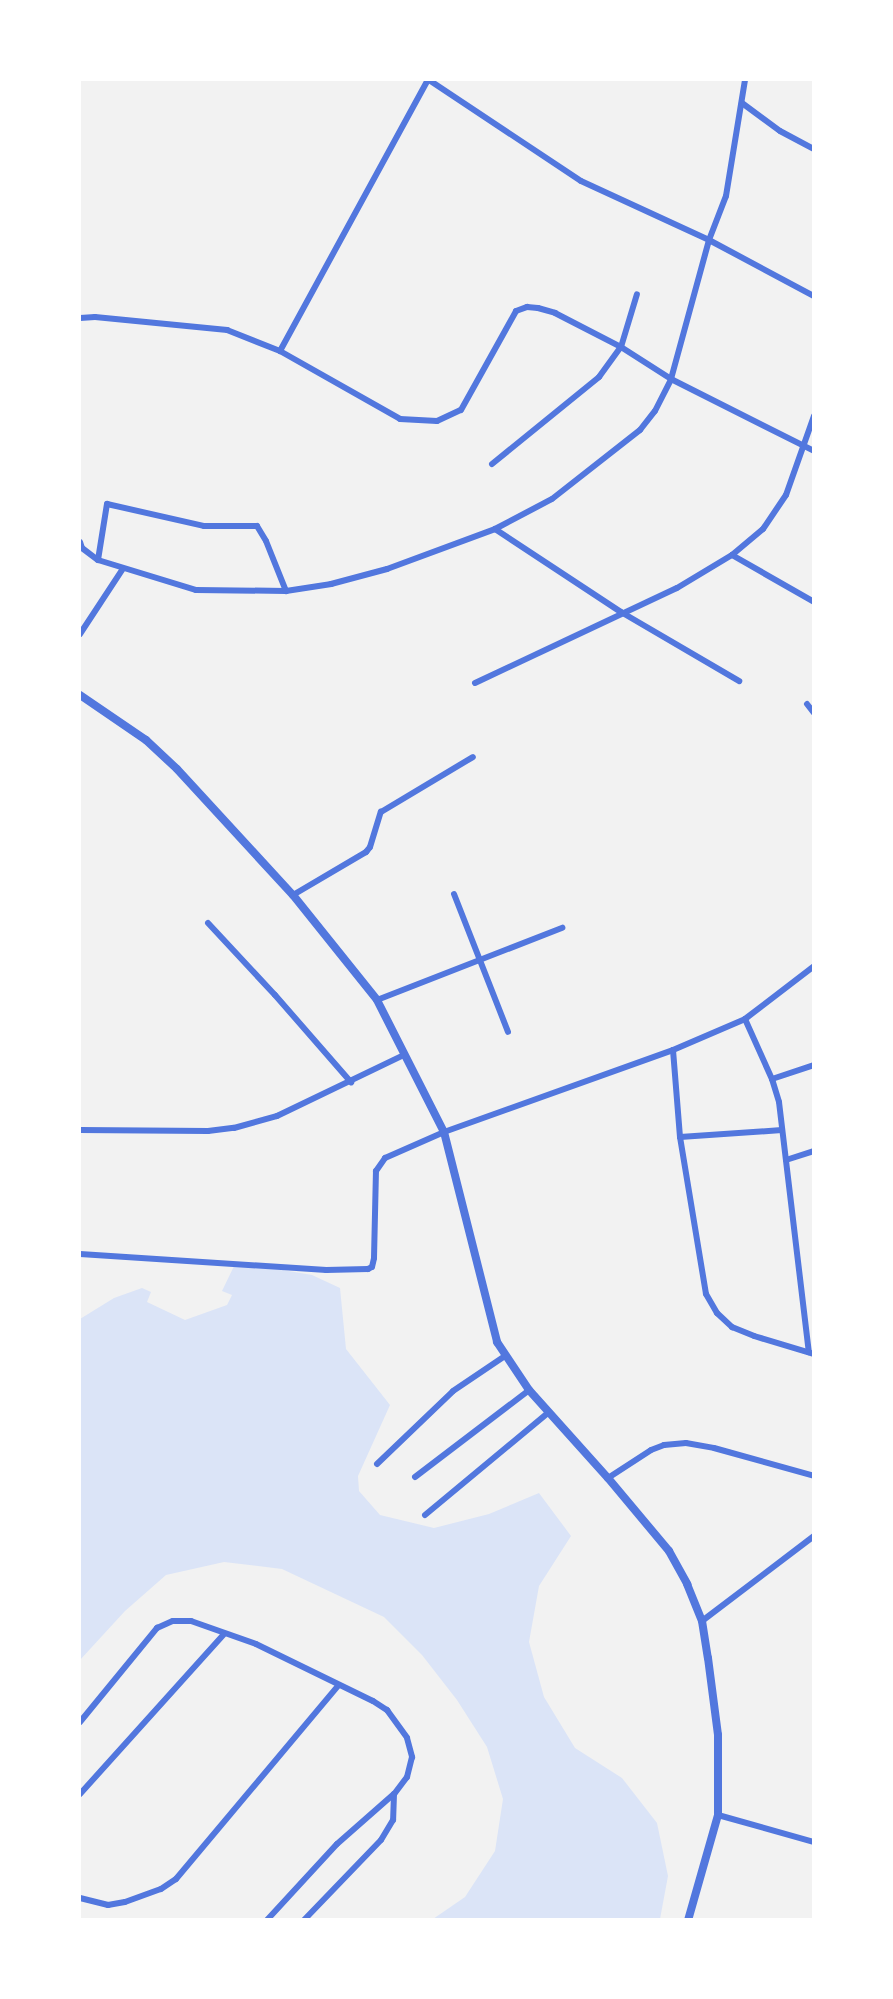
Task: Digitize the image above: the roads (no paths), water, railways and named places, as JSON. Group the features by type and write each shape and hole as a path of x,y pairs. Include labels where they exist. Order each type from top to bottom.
{"street":[{"path":"280,351 429,80 581,181 710,240 813,296"},
{"path":"80,542 82,548 98,560 122,570 196,590 286,591 332,584 387,569 495,530 552,499 627,442 655,411 671,379 710,240 726,196 745,80"},
{"path":"742,103 780,131 813,149"},
{"path":"492,464 599,377 621,347 637,294"},
{"path":"80,318 95,316 227,330 280,351 400,419 437,422 461,410 508,326 520,309 527,307 555,313 621,347 671,379 813,451"},
{"path":"475,683 621,612 677,588 732,555 762,529 786,495 813,416"},
{"path":"98,560 107,504 204,526 257,526 266,541 286,591"},
{"path":"495,530 621,612 739,681"},
{"path":"732,555 813,602"},
{"path":"80,634 122,570"},
{"path":"80,695 146,740 177,769 292,895 377,1000 444,1132 490,1320 505,1356 529,1390 608,1478 669,1551 687,1584 702,1621 718,1735 718,1815 688,1920"},
{"path":"807,704 813,713"},
{"path":"292,895 366,852 370,847 381,812 473,758"},
{"path":"454,894 478,962 508,1032"},
{"path":"208,923 351,1082"},
{"path":"377,1000 562,928"},
{"path":"80,1254 326,1270 368,1269 373,1264 374,1258 376,1171 385,1158 444,1132 673,1050 745,1019 813,966"},
{"path":"673,1050 680,1137 700,1271 706,1294 717,1313 732,1327 811,1353 779,1102 745,1019"},
{"path":"80,1130 208,1131 234,1128 277,1116 404,1055"},
{"path":"771,1079 813,1065"},
{"path":"680,1137 782,1130"},
{"path":"786,1160 813,1151"},
{"path":"377,1464 453,1391 505,1356"},
{"path":"415,1477 529,1390"},
{"path":"424,1515 549,1412"},
{"path":"608,1478 651,1450 664,1445 687,1443 714,1448 813,1476"},
{"path":"702,1621 813,1536"},
{"path":"80,1722 157,1628 172,1621 191,1621 223,1635 256,1644 374,1701 387,1710 407,1738 412,1758 410,1768 394,1794 336,1844 267,1920"},
{"path":"80,1794 223,1635"},
{"path":"80,1898 108,1905 125,1902 161,1889 176,1879 339,1685"},
{"path":"304,1920 388,1831 393,1820 394,1794"},
{"path":"718,1815 813,1842"}]}
